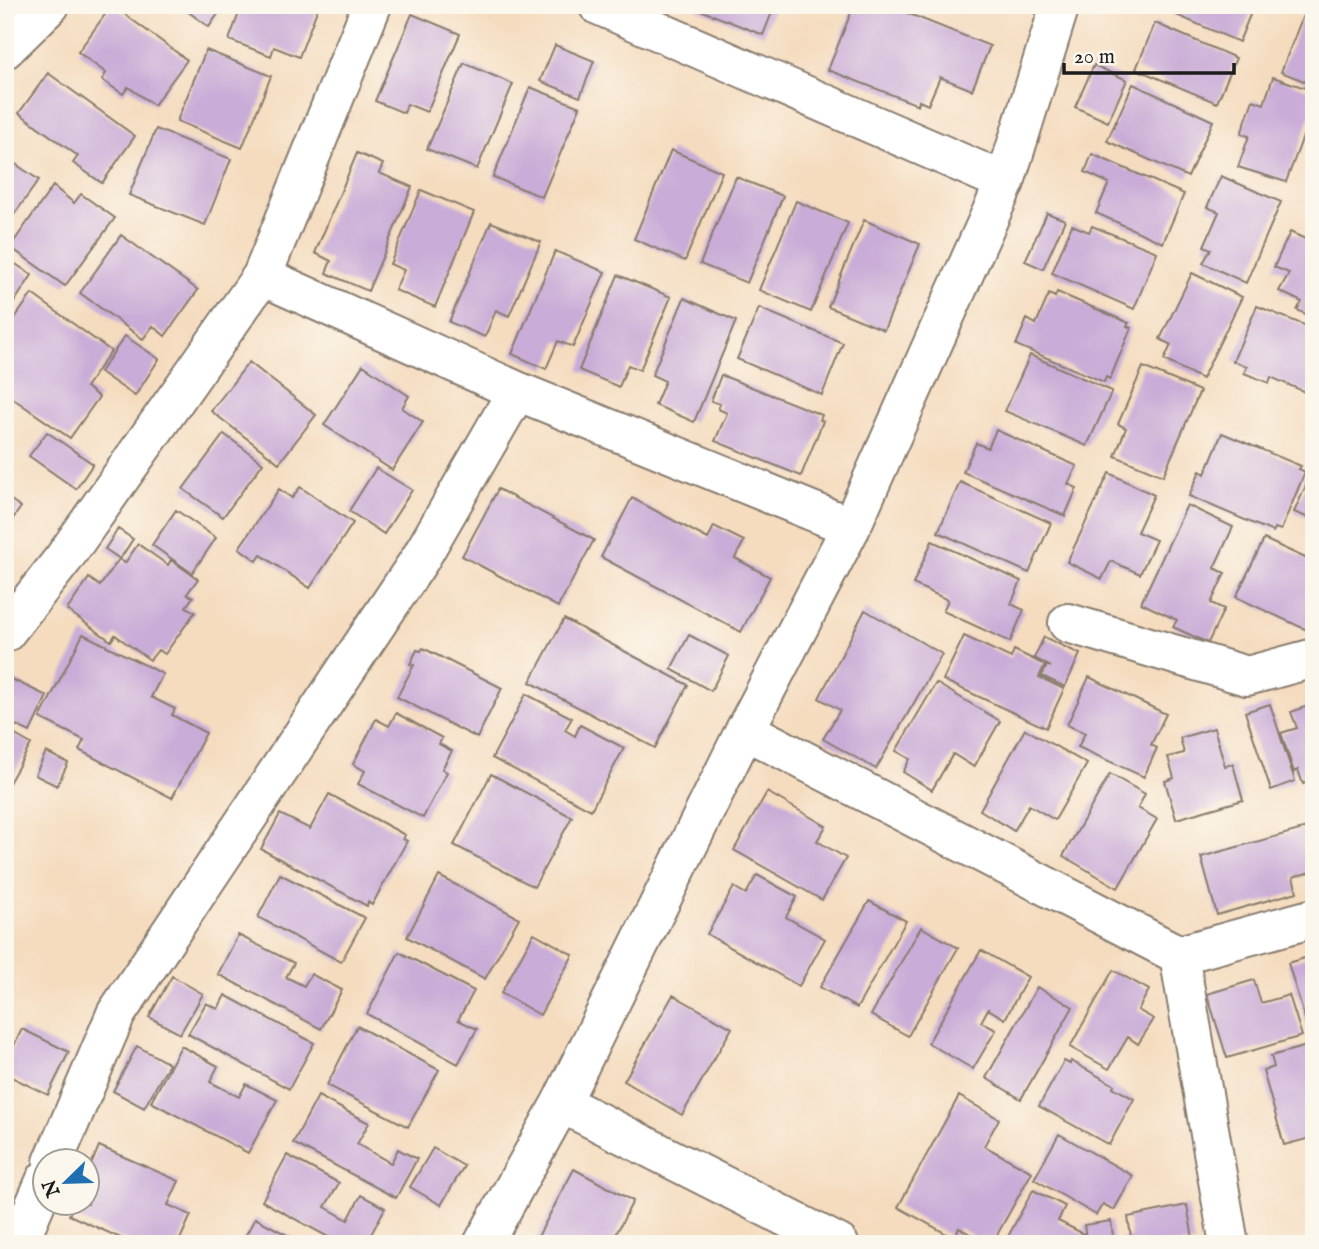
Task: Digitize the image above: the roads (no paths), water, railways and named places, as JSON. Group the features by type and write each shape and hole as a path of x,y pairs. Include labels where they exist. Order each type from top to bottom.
{"street":[{"path":"5,48 50,5"},
{"path":"5,633 64,558 262,276 372,5"},
{"path":"598,5 648,15 1005,182"},
{"path":"483,1244 561,1103 746,730 851,527 1005,182 1060,5"},
{"path":"262,276 517,391 851,527"},
{"path":"59,1148 116,1014 420,559 517,391"},
{"path":"1068,623 1247,676 1314,658"},
{"path":"746,730 1179,955 1314,918"},
{"path":"1179,955 1229,1244"},
{"path":"561,1103 839,1244"},
{"path":"18,1244 32,1211"}]}
